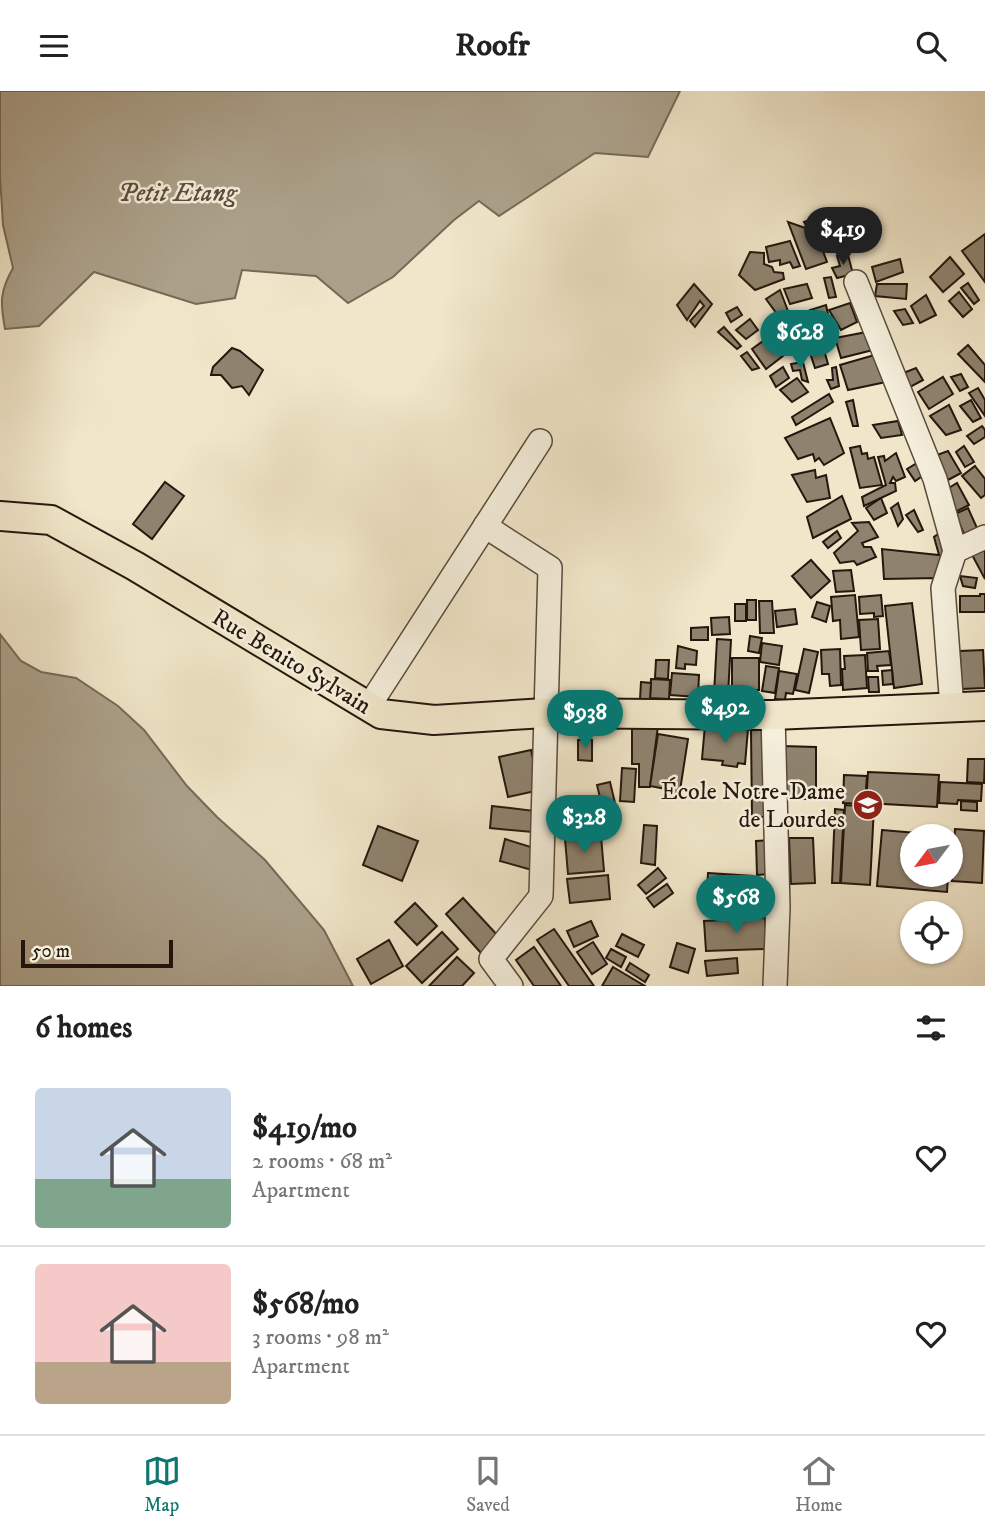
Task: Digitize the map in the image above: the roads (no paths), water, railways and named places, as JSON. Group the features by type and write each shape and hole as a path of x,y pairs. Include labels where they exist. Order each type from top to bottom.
{"main road":[{"name":"Rue Benito Sylvain","path":"0,516 51,520 135,566 381,714 434,720 545,713 773,715 985,706"}],"street":[{"path":"856,282 935,479 955,551 943,588 952,708"},
{"path":"369,706 540,441"},
{"path":"485,526 550,568 541,896 491,959 511,986"},
{"path":"955,551 985,537"},
{"path":"773,715 778,907 775,986"}],"water":[{"name":"Petit Etang","path":"0,91 680,91 648,157 595,153 499,216 479,201 454,220 393,277 348,303 316,276 242,270 235,298 196,304 94,272 39,326 5,329 2,297 13,268 3,225"},
{"path":"0,634 21,661 41,672 76,678 118,706 144,730 187,786 265,860 324,930 353,986 0,986"}],"place":[{"name":"École Notre-Dame de Lourdes","path":"868,805"}]}
